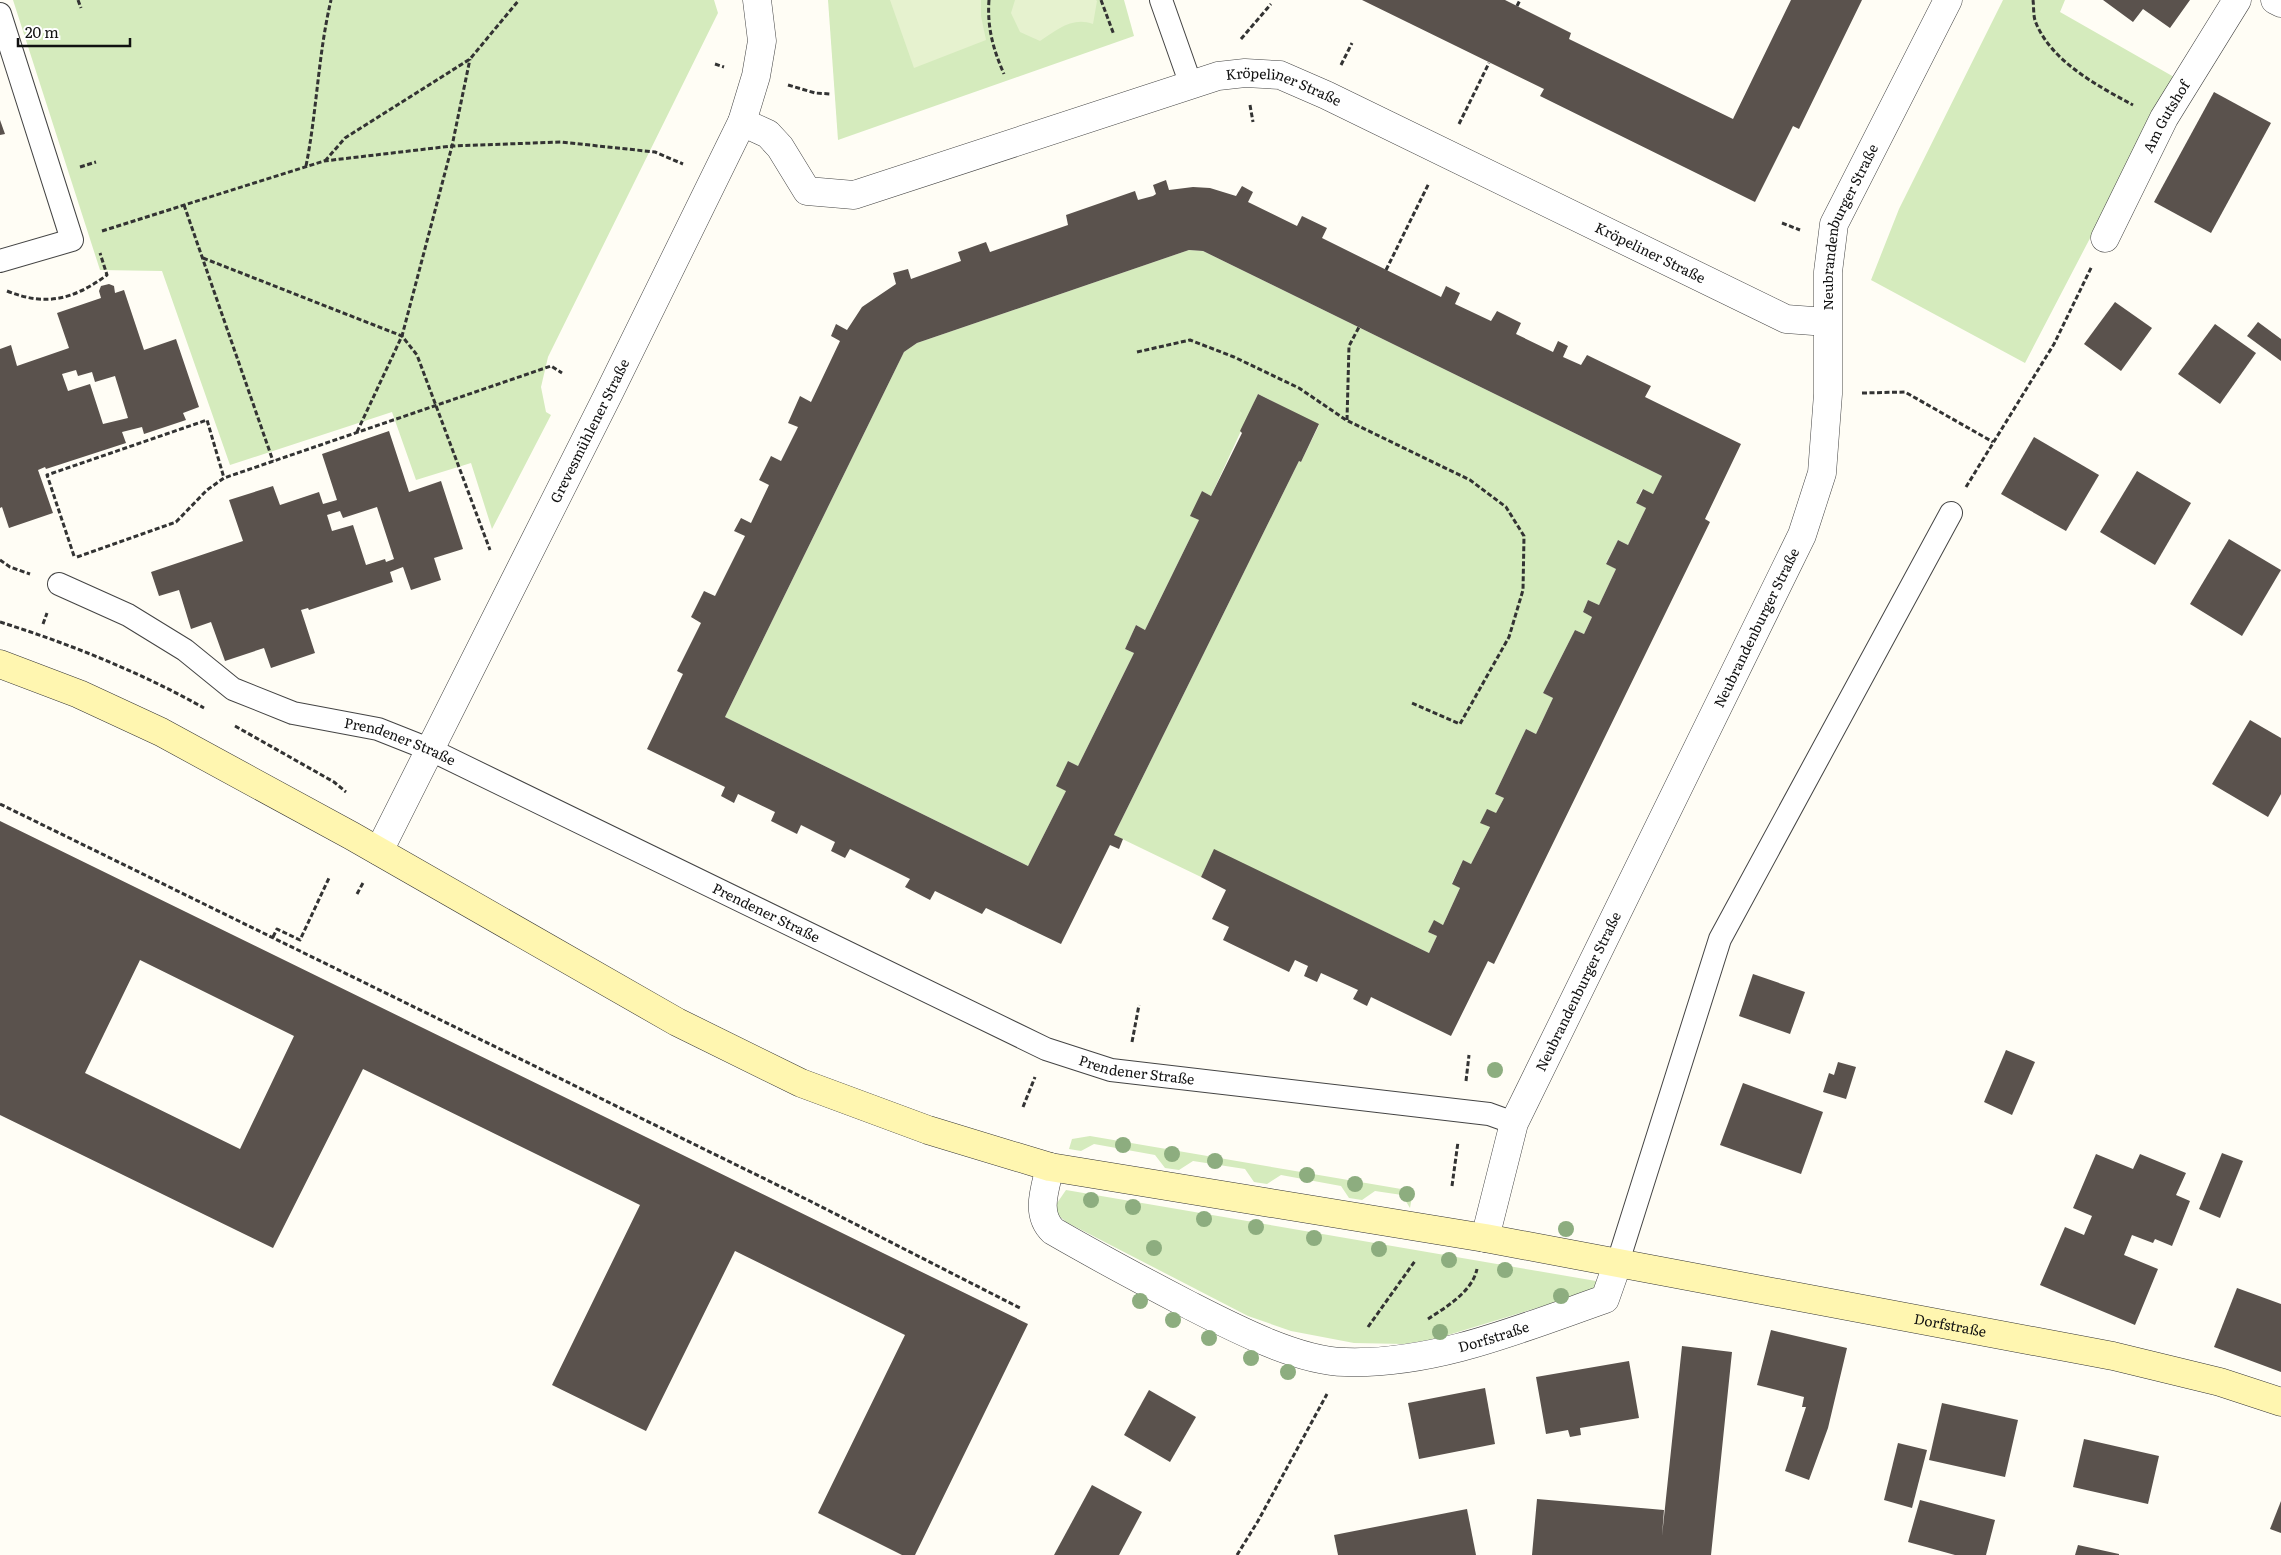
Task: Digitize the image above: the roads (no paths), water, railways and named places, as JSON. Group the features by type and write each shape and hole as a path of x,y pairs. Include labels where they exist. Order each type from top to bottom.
{"main road":[{"path":"0,664 79,694 160,732 379,851 677,1022 801,1083 928,1130 1050,1167 1484,1238"},
{"name":"Dorfstraße","path":"1484,1238 1617,1265 2113,1356 2220,1382 2281,1402"}],"street":[{"name":"Grevesmühlener Straße","path":"379,851 715,180 742,122 756,76 762,41 757,0"},
{"name":"Neubrandenburger Straße","path":"1484,1238 1514,1123 1802,535 1822,473 1828,394 1828,272 1834,224 1948,0"},
{"name":"Am Gutshof","path":"2105,238 2164,118 2237,0"},
{"path":"2275,0 2281,3"},
{"name":"Kröpeliner Straße","path":"742,122 768,134 780,147 808,191 854,195 1218,76 1245,73 1280,75 1332,98 1786,319 1827,322"},
{"name":"Dorfstraße","path":"1050,1167 1042,1215 1046,1225 1053,1231 1123,1271 1252,1336 1318,1358 1344,1362 1413,1358 1496,1336 1605,1299 1617,1265"}],"lane":[{"path":"1161,0 1191,85"},
{"path":"0,14 72,240 0,261"},
{"path":"1617,1265 1720,939 1950,513"},
{"name":"Prendener Straße","path":"59,584 128,615 185,650 233,689 293,713 378,729 431,750 1046,1049 1111,1070 1489,1114 1514,1123"}]}
